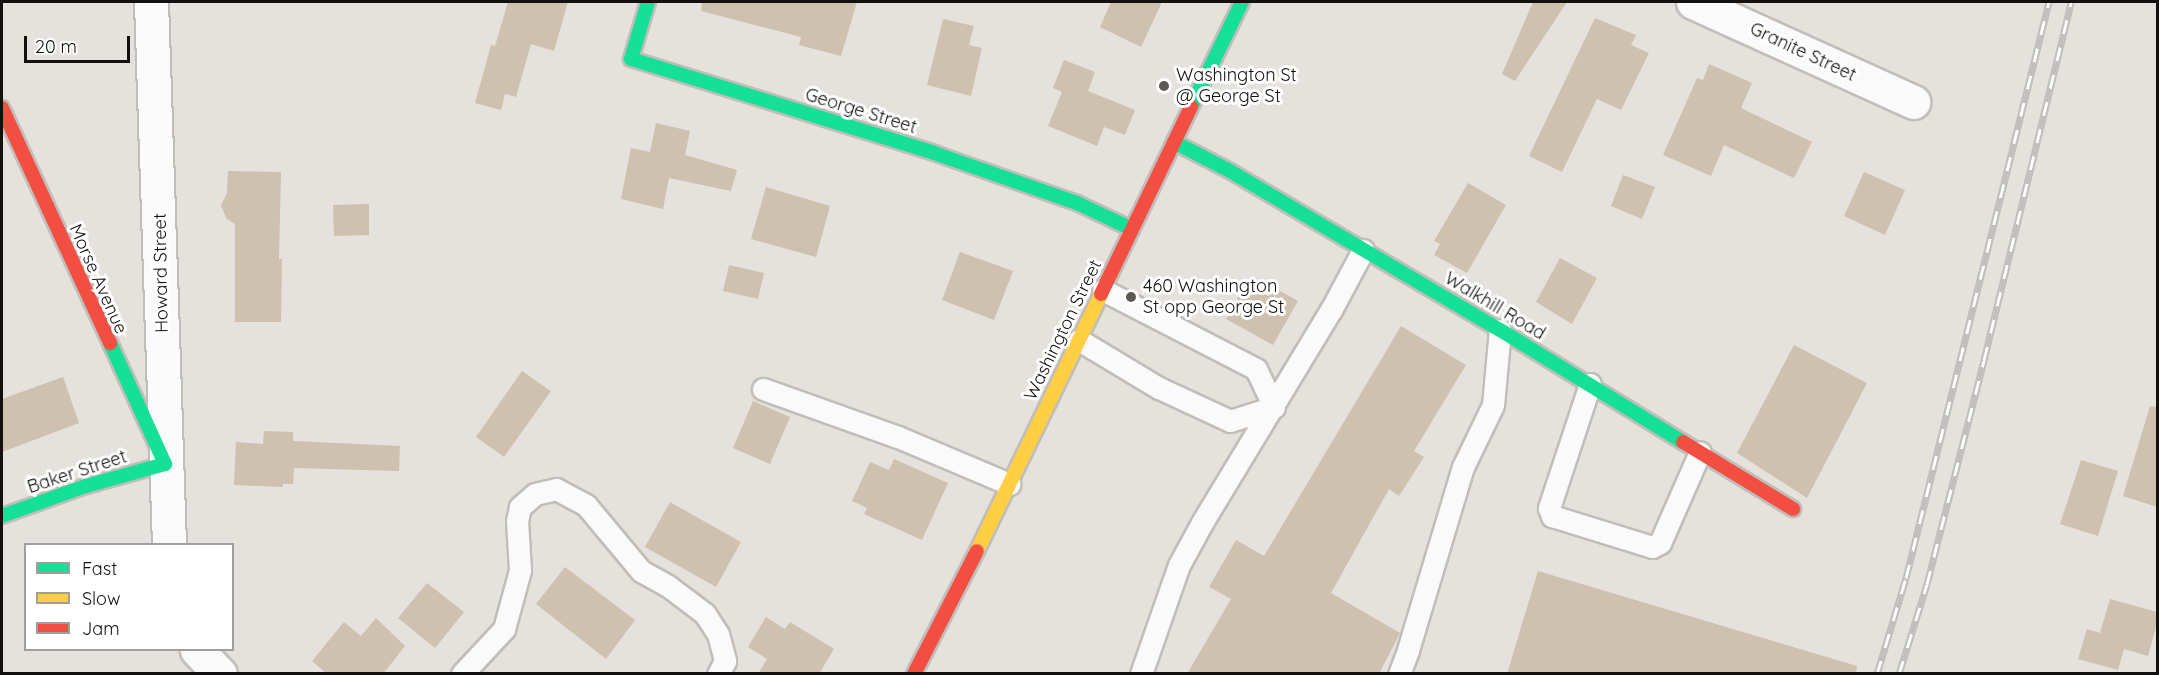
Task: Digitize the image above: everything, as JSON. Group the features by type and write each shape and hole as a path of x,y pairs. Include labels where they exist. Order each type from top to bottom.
{"street":[{"name":"Howard Street","path":"151,2 169,543"},
{"name":"George Street","path":"648,2 631,59 934,153 1077,203 1132,229"},
{"name":"Washington Street","path":"923,670 1009,484 1242,2"},
{"name":"Granite Street","path":"1713,6 1913,102"},
{"name":"Morse Avenue","path":"2,108 165,464"},
{"name":"Walkhill Road","path":"1174,142 1230,171 1500,330 1793,509"},
{"name":"Baker Street","path":"2,516 86,486 165,464"},
{"path":"198,651 220,674"}],"lane":[{"path":"1141,674 1179,565 1203,520 1274,407 1331,310 1363,250"},
{"path":"1103,290 1256,369 1274,407"},
{"path":"1399,674 1463,467 1493,405 1500,330"},
{"path":"1078,340 1160,387 1230,421 1274,407"},
{"path":"1590,384 1549,508 1552,516 1652,547 1660,543 1700,452"},
{"path":"763,388 898,437 1009,484"},
{"path":"462,674 504,629 520,570 517,521 520,507 535,494 556,489 586,506 641,571 668,586 705,614 718,634 725,661 718,674"}],"building":[{"path":"508,2 568,2 554,51 531,44 516,97 505,94 501,110 475,103 491,45 495,46"},
{"path":"702,2 857,2 841,56 799,45 801,37 701,11"},
{"path":"1111,2 1162,2 1141,47 1100,27"},
{"path":"1533,2 1567,2 1515,81 1502,74"},
{"path":"1595,18 1636,35 1631,45 1649,53 1621,110 1597,99 1562,172 1529,156"},
{"path":"943,19 974,26 969,45 982,48 971,96 927,85"},
{"path":"1064,60 1095,72 1088,91 1135,110 1125,135 1104,127 1097,146 1048,126 1062,92 1053,88"},
{"path":"1709,64 1752,83 1741,108 1812,142 1794,178 1724,145 1711,176 1663,155 1697,78 1703,80"},
{"path":"656,123 690,131 685,155 737,170 731,191 669,178 663,209 621,199 631,148 650,152"},
{"path":"228,171 281,172 279,259 282,259 281,322 235,322 235,224 226,218 221,205 227,193"},
{"path":"1864,172 1905,190 1885,235 1844,216"},
{"path":"1623,175 1655,187 1642,219 1611,206"},
{"path":"1468,183 1506,205 1467,273 1434,255 1440,244 1434,241"},
{"path":"766,187 830,206 816,257 751,239"},
{"path":"369,204 369,235 334,236 333,205"},
{"path":"960,252 1013,271 994,320 942,300"},
{"path":"1560,258 1597,278 1572,324 1536,302"},
{"path":"729,265 764,273 758,299 723,291"},
{"path":"1246,283 1268,296 1273,287 1298,301 1273,345 1226,319"},
{"path":"1401,326 1466,365 1414,451 1424,457 1399,496 1389,489 1331,593 1400,633 1379,674 1187,674 1231,599 1209,587 1236,540 1264,556"},
{"path":"1794,345 1867,383 1807,498 1737,453"},
{"path":"522,371 551,391 504,457 476,437"},
{"path":"63,377 79,423 2,452 2,399"},
{"path":"753,401 790,417 770,464 733,448"},
{"path":"2150,406 2157,407 2157,507 2123,496"},
{"path":"264,431 293,432 293,441 400,446 399,471 294,468 293,484 283,484 283,487 234,485 236,442 263,444"},
{"path":"894,459 948,483 922,540 864,514 867,508 852,501 870,462 889,470"},
{"path":"2081,460 2118,471 2098,536 2060,524"},
{"path":"670,502 741,542 716,587 645,547"},
{"path":"565,567 635,620 606,659 536,604"},
{"path":"1538,571 1857,666 1856,674 1507,674"},
{"path":"427,583 464,612 435,648 398,618"},
{"path":"2110,599 2157,612 2157,623 2148,656 2124,649 2118,670 2078,659 2087,629 2100,633"},
{"path":"766,617 785,629 790,622 834,649 819,674 758,674 767,659 748,647"},
{"path":"376,618 405,646 383,674 327,674 312,661 344,622 361,636"}],"railway":[{"path":"1877,674 1906,578 2049,2"},
{"path":"1899,674 1927,584 2071,2"}],"traffic: fast":[{"path":"648,2 631,59 934,153 1077,203 1132,229"},
{"path":"1191,107 1242,2"},
{"path":"1174,142 1230,171 1500,330 1683,442"},
{"path":"2,516 86,486 165,464 110,343"}],"traffic: slow":[{"path":"977,551 1101,294"}],"traffic: jam":[{"path":"1101,294 1191,107"},
{"path":"2,108 110,343"},
{"path":"1683,442 1793,509"},
{"path":"914,674 977,551"}],"place":[{"name":"Washington St @ George St","path":"1164,86"},
{"name":"460 Washington St opp George St","path":"1131,297"}]}
